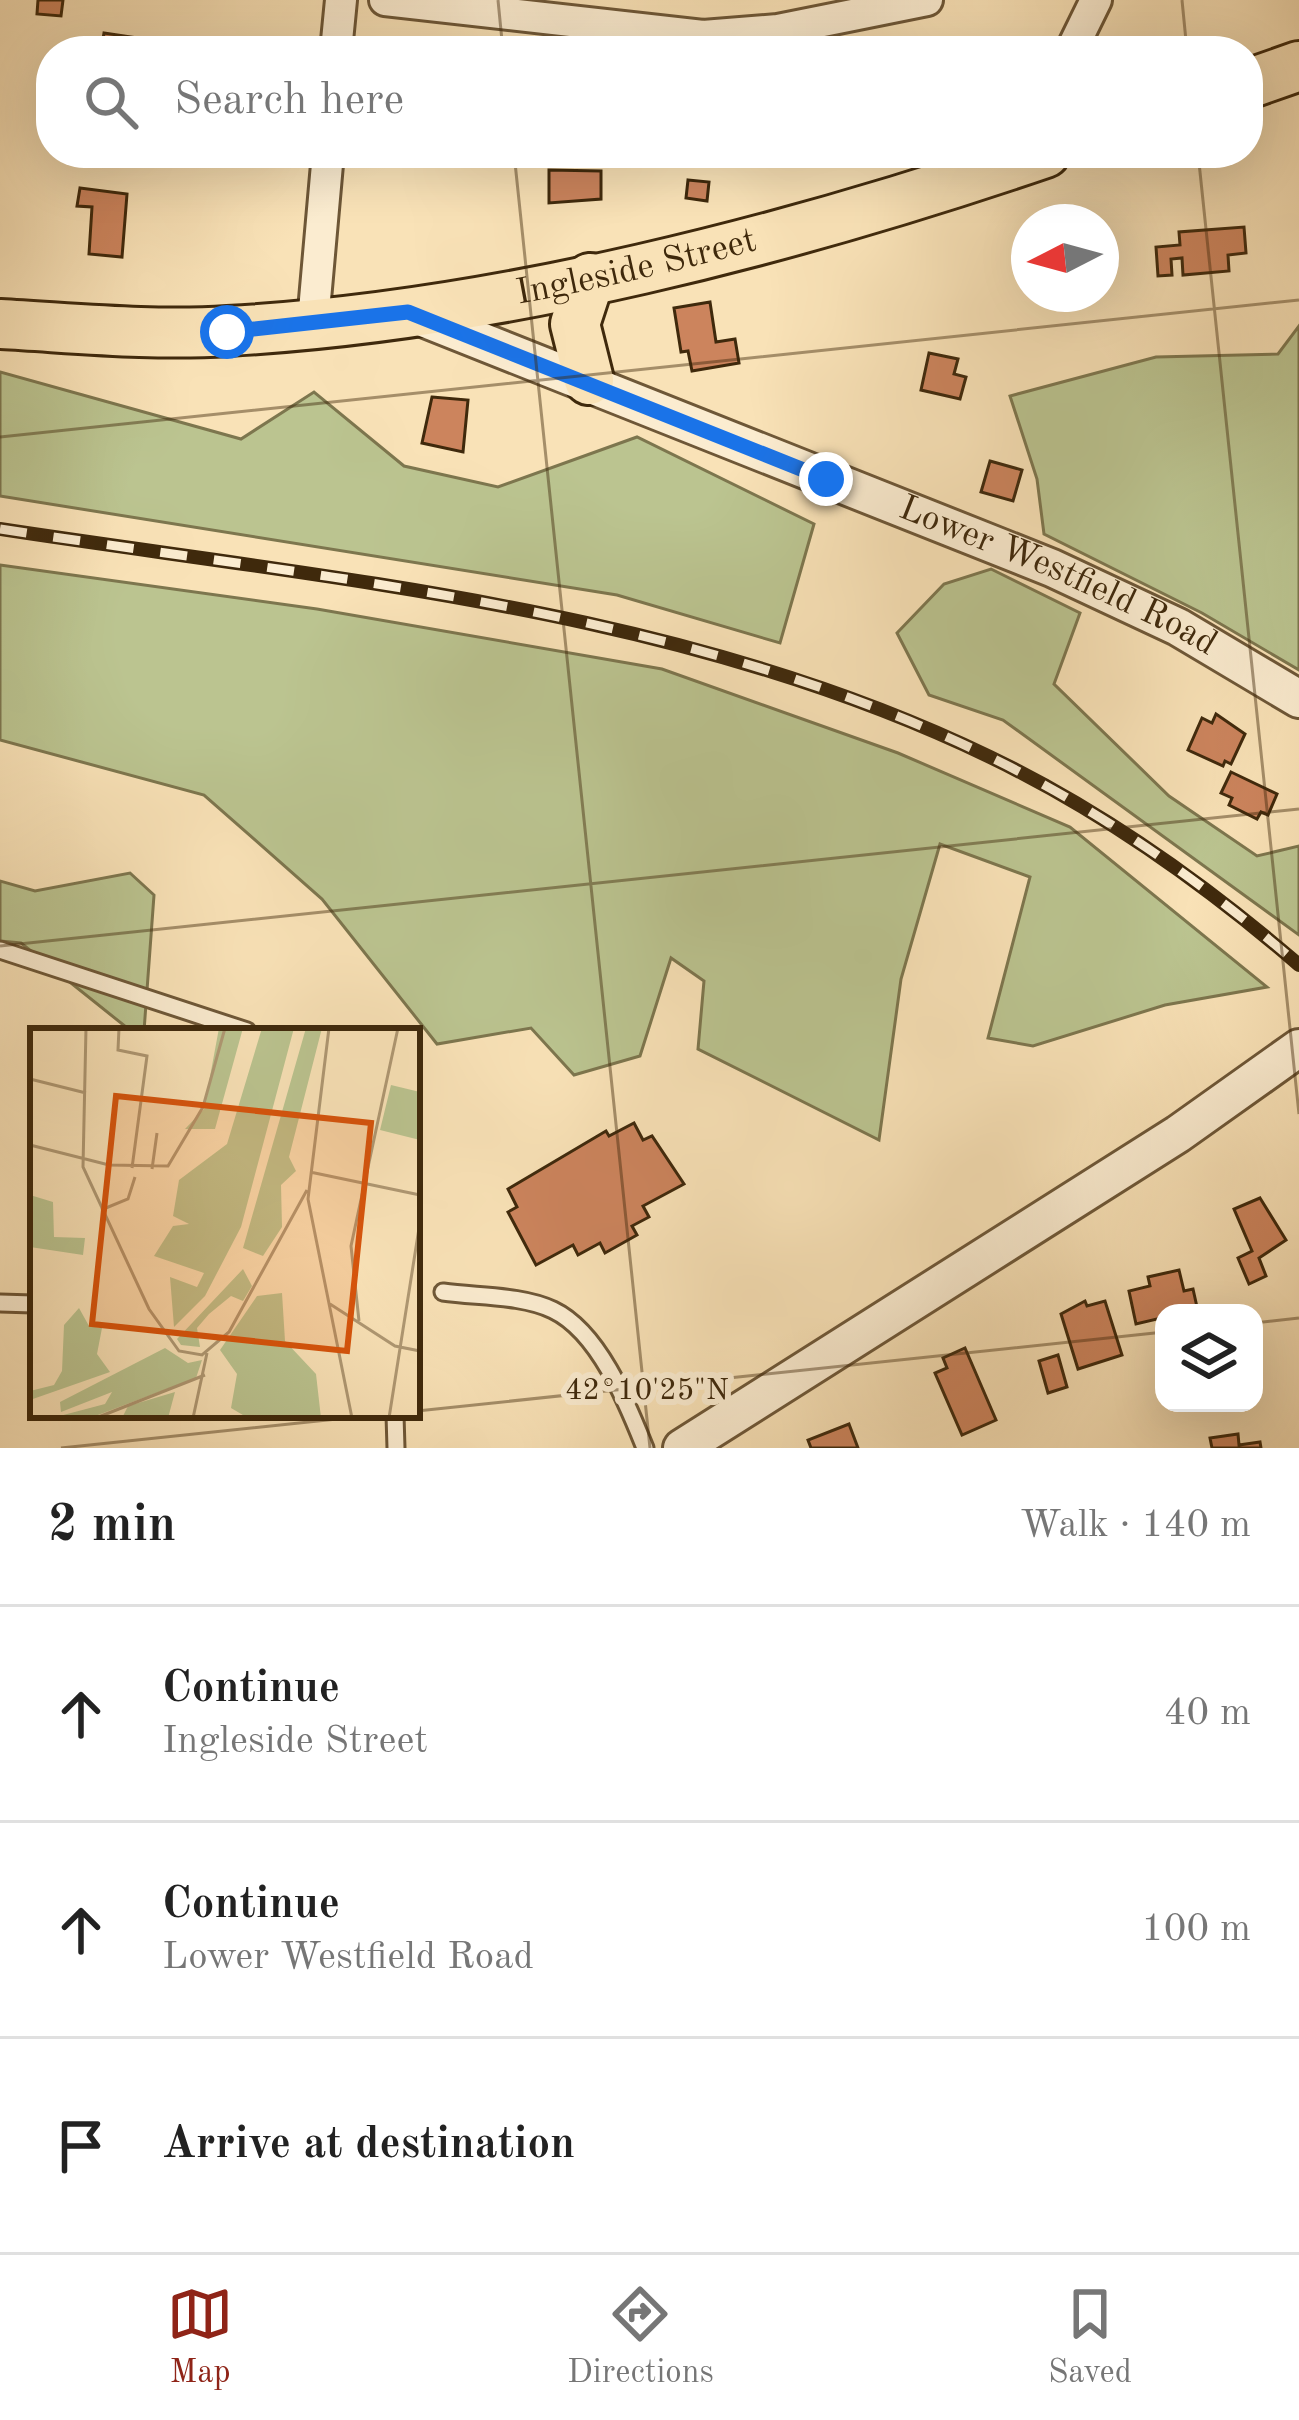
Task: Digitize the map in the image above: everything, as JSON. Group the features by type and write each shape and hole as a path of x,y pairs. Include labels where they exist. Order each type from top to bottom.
{"main road":[{"path":"1263,79 1299,66"},
{"name":"Ingleside Street","path":"0,324 227,332 408,312 590,278 859,210 993,168"},
{"path":"589,380 575,324 590,278"}],"street":[{"path":"337,36 341,0"},
{"path":"385,0 703,36 778,30 927,0"},
{"path":"1078,36 1096,0"},
{"path":"313,322 327,168"},
{"name":"Lower Westfield Road","path":"408,312 589,380 1052,568 1178,626 1299,699"},
{"path":"682,1448 1178,1134 1299,1048"}],"lane":[{"path":"0,950 238,1028"},
{"path":"443,1292 531,1304 572,1322 609,1372 645,1448"},
{"path":"395,1418 396,1448"}],"green space":[{"path":"1299,326 1299,670 1202,613 1044,534 1037,479 1010,396 1156,357 1278,354"},
{"path":"0,372 241,439 314,392 404,466 498,487 637,437 814,524 780,643 617,595 0,496"},
{"path":"0,565 317,609 662,669 898,753 1070,827 1267,987 1165,1005 1033,1046 988,1038 1030,877 940,844 901,979 879,1140 698,1049 704,981 671,958 640,1056 574,1075 531,1028 437,1044 322,899 204,795 0,740"},
{"path":"991,569 1080,613 1054,684 1169,796 1257,856 1299,846 1299,935 1003,720 929,695 897,633 944,584"},
{"path":"130,873 154,895 144,1028 127,1028 21,943 0,941 0,881 35,891"}],"building":[{"path":"38,0 63,0 61,16 37,14"},
{"path":"549,170 601,171 601,199 549,203"},
{"path":"688,180 709,182 707,201 686,198"},
{"path":"80,188 127,194 122,257 89,254 92,207 77,206"},
{"path":"1244,227 1246,253 1228,255 1229,271 1183,275 1182,258 1171,259 1172,275 1158,276 1156,247 1180,245 1179,232"},
{"path":"710,302 716,342 735,339 739,363 692,371 688,351 681,352 674,308"},
{"path":"929,353 958,359 954,374 966,377 960,399 921,390"},
{"path":"432,397 468,400 463,452 422,443"},
{"path":"990,461 1022,470 1013,501 981,492"},
{"path":"1216,714 1245,734 1231,764 1225,761 1223,766 1188,750 1202,718 1212,723"},
{"path":"1231,772 1277,794 1268,815 1261,812 1257,819 1229,805 1232,798 1221,793"},
{"path":"634,1123 643,1140 652,1136 684,1184 643,1206 649,1217 632,1226 637,1235 605,1253 600,1243 578,1255 573,1245 536,1265 508,1212 517,1207 508,1189 606,1131 609,1136"},
{"path":"1260,1198 1286,1240 1259,1258 1266,1276 1249,1284 1238,1258 1252,1251 1234,1209"},
{"path":"1179,1270 1184,1291 1193,1289 1196,1304 1155,1304 1155,1319 1136,1324 1129,1291 1150,1286 1148,1277"},
{"path":"1085,1301 1087,1306 1105,1301 1122,1355 1078,1369 1061,1314"},
{"path":"965,1348 996,1420 962,1435 935,1373 947,1368 943,1358"},
{"path":"1058,1355 1067,1387 1048,1393 1039,1361"},
{"path":"849,1424 858,1448 811,1448 808,1440"},
{"path":"1238,1434 1239,1445 1260,1442 1261,1448 1212,1448 1210,1438"}],"railway":[{"path":"0,529 505,606 752,666 873,707 1032,778 1151,851 1299,965"}],"route":[{"path":"227,332 408,312 589,380 826,479"}]}
